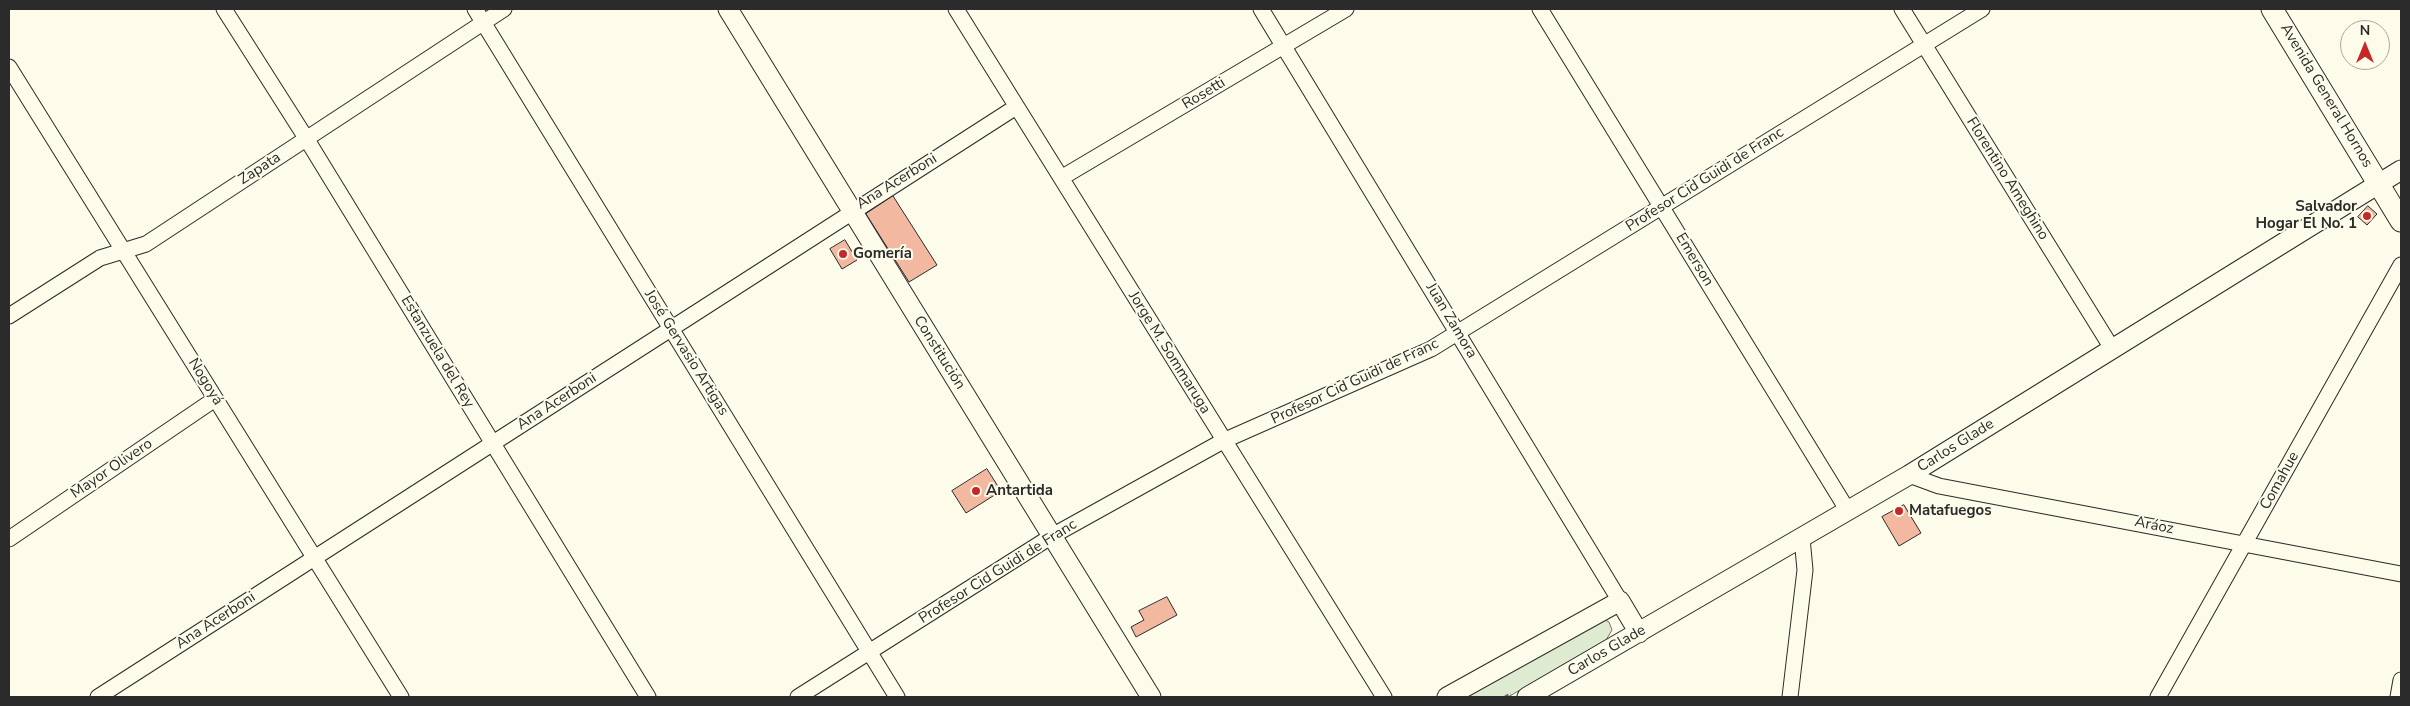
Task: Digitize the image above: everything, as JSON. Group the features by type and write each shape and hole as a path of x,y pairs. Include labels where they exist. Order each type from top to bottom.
{"main road":[{"name":"Avenida General Hornos","path":"2272,9 2401,221"}],"street":[{"name":"Estanzuela del Rey","path":"224,9 306,138 648,697"},
{"name":"José Gervasio Artigas","path":"475,9 897,697"},
{"name":"Zapata","path":"9,316 100,258 146,244 504,9"},
{"name":"Constitución","path":"728,9 1151,697"},
{"name":"Jorge M. Sommaruga","path":"956,9 1384,697"},
{"name":"Juan Zamora","path":"1261,9 1639,633"},
{"name":"Rosetti","path":"1061,178 1346,9"},
{"name":"Emerson","path":"1540,9 1848,511"},
{"name":"Florentino Ameghino","path":"1902,9 2113,350"},
{"name":"Profesor Cid Guidi de Franc","path":"798,697 1052,536 1223,441 1409,359 1458,333 1982,9"},
{"name":"Nogoyá","path":"9,67 14,87 125,251 401,697"},
{"name":"Ana Acerboni","path":"98,697 1016,107"},
{"name":"Carlos Glade","path":"1527,697 1909,475 2401,170"},
{"name":"Comahue","path":"2158,697 2401,265"},
{"name":"Mayor Olivero","path":"9,539 215,399"},
{"name":"Aráoz","path":"1909,475 1939,486 2401,574"},
{"path":"1790,697 1805,570 1802,538"},
{"path":"1447,697 1620,601"},
{"path":"2398,697 2401,680"}],"green space":[{"path":"1605,620 1609,622 1612,630 1606,640 1508,697 1455,697"}],"building":[{"path":"893,196 937,265 909,282 866,214"},
{"name":"Salvador Hogar El No. 1","path":"2368,206 2377,214 2367,225 2358,217"},
{"name":"Gomería","path":"845,240 857,260 842,269 830,249"},
{"name":"Antartida","path":"987,469 1001,491 966,513 952,491"},
{"path":"1904,505 1921,533 1899,546 1882,517"},
{"path":"1167,597 1177,615 1136,637 1131,627 1144,620 1139,611"}],"place":[{"name":"Salvador Hogar El No. 1","path":"2367,216"},
{"name":"Gomería","path":"843,254"},
{"name":"Antartida","path":"976,491"},
{"name":"Matafuegos","path":"1899,511"}]}
